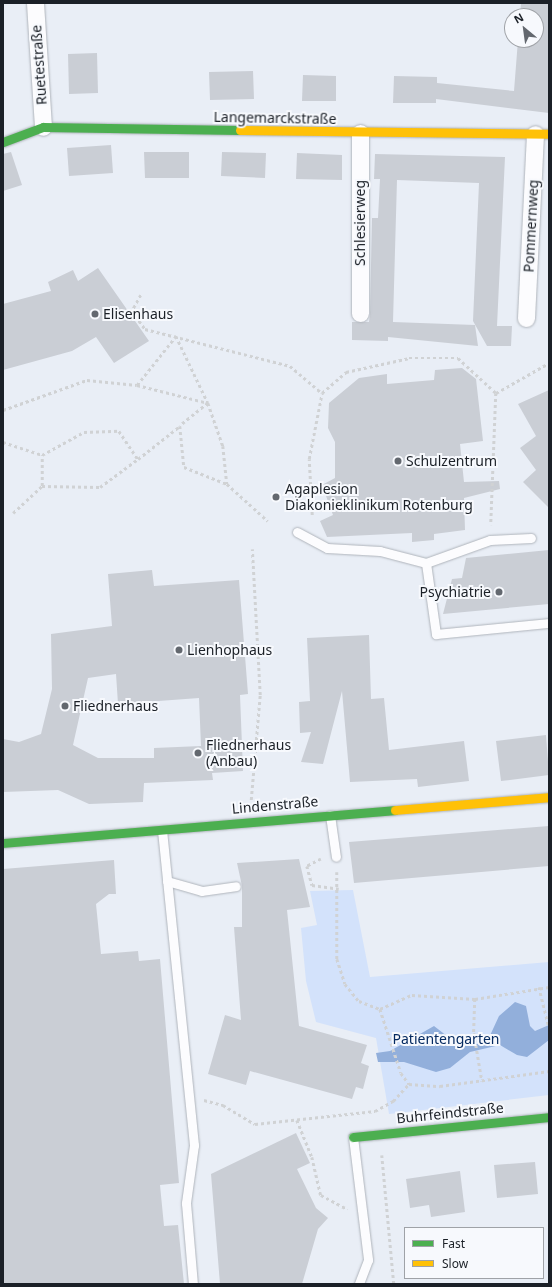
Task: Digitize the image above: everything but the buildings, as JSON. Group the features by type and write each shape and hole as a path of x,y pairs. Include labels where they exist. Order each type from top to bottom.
{"street":[{"name":"Ruetestraße","path":"35,3 43,127"},
{"name":"Langemarckstraße","path":"3,142 43,127 360,133 542,134"},
{"name":"Schlesierweg","path":"360,133 360,313"},
{"name":"Pommernweg","path":"526,318 542,134"},
{"name":"Lindenstraße","path":"3,843 162,830 249,820 549,797"},
{"name":"Buhrfeindstraße","path":"353,1137 549,1117"}],"lane":[{"path":"297,532 326,548 380,551 426,563 490,540 531,538"},
{"path":"426,563 436,634 549,623"},
{"path":"330,814 336,858"},
{"path":"162,830 194,1145 186,1203 193,1284"},
{"path":"167,881 202,890 236,886"},
{"path":"353,1137 368,1260 359,1284"}],"path":[{"path":"141,295 132,311 145,329 290,366 322,393"},
{"path":"137,385 176,336"},
{"path":"176,336 208,403 223,446 227,484"},
{"path":"312,515 309,459 322,393 346,372 409,358 458,358 496,393 490,540"},
{"path":"496,393 549,363"},
{"path":"3,410 87,380 137,385 208,403"},
{"path":"13,513 42,486 100,487 138,459 208,403"},
{"path":"180,426 184,467 227,484 268,521"},
{"path":"3,442 42,455 84,432 119,431 138,459"},
{"path":"42,455 42,486"},
{"path":"249,820 260,695 252,549"},
{"path":"339,889 312,885 307,866 315,859 336,858 339,889 340,970 351,995 380,1009 398,1063 409,1084"},
{"path":"380,1009 412,995 475,999 539,987 549,987"},
{"path":"539,987 549,1027"},
{"path":"475,999 474,1033 482,1081"},
{"path":"409,1084 440,1086 549,1071"},
{"path":"223,1105 256,1124 296,1120 375,1111 393,1101 409,1084"},
{"path":"296,1120 312,1158 321,1195 331,1203 362,1216"},
{"path":"380,1134 394,1284"}],"green space":[{"name":"Patientengarten","path":"353,890 370,977 549,962 549,1095 389,1114 376,1038 316,1022 306,981 301,928 317,925 310,891"}],"water":[{"path":"515,1002 526,1006 530,1026 535,1031 549,1025 549,1040 527,1057 517,1055 500,1045 470,1052 450,1068 436,1072 404,1062 378,1062 376,1053 390,1051 434,1026 456,1043 467,1046 487,1042 499,1016"}],"traffic: fast":[{"path":"3,142 43,127 240,130"},
{"path":"3,843 395,810"},
{"path":"353,1137 549,1117"}],"traffic: slow":[{"path":"240,130 549,134"},
{"path":"395,810 549,797"}],"place":[{"name":"Elisenhaus","path":"95,314"},
{"name":"Schulzentrum","path":"398,461"},
{"name":"Agaplesion Diakonieklinikum Rotenburg","path":"276,497"},
{"name":"Psychiatrie","path":"499,592"},
{"name":"Lienhophaus","path":"179,650"},
{"name":"Fliednerhaus","path":"65,706"},
{"name":"Fliednerhaus (Anbau)","path":"198,753"}]}
